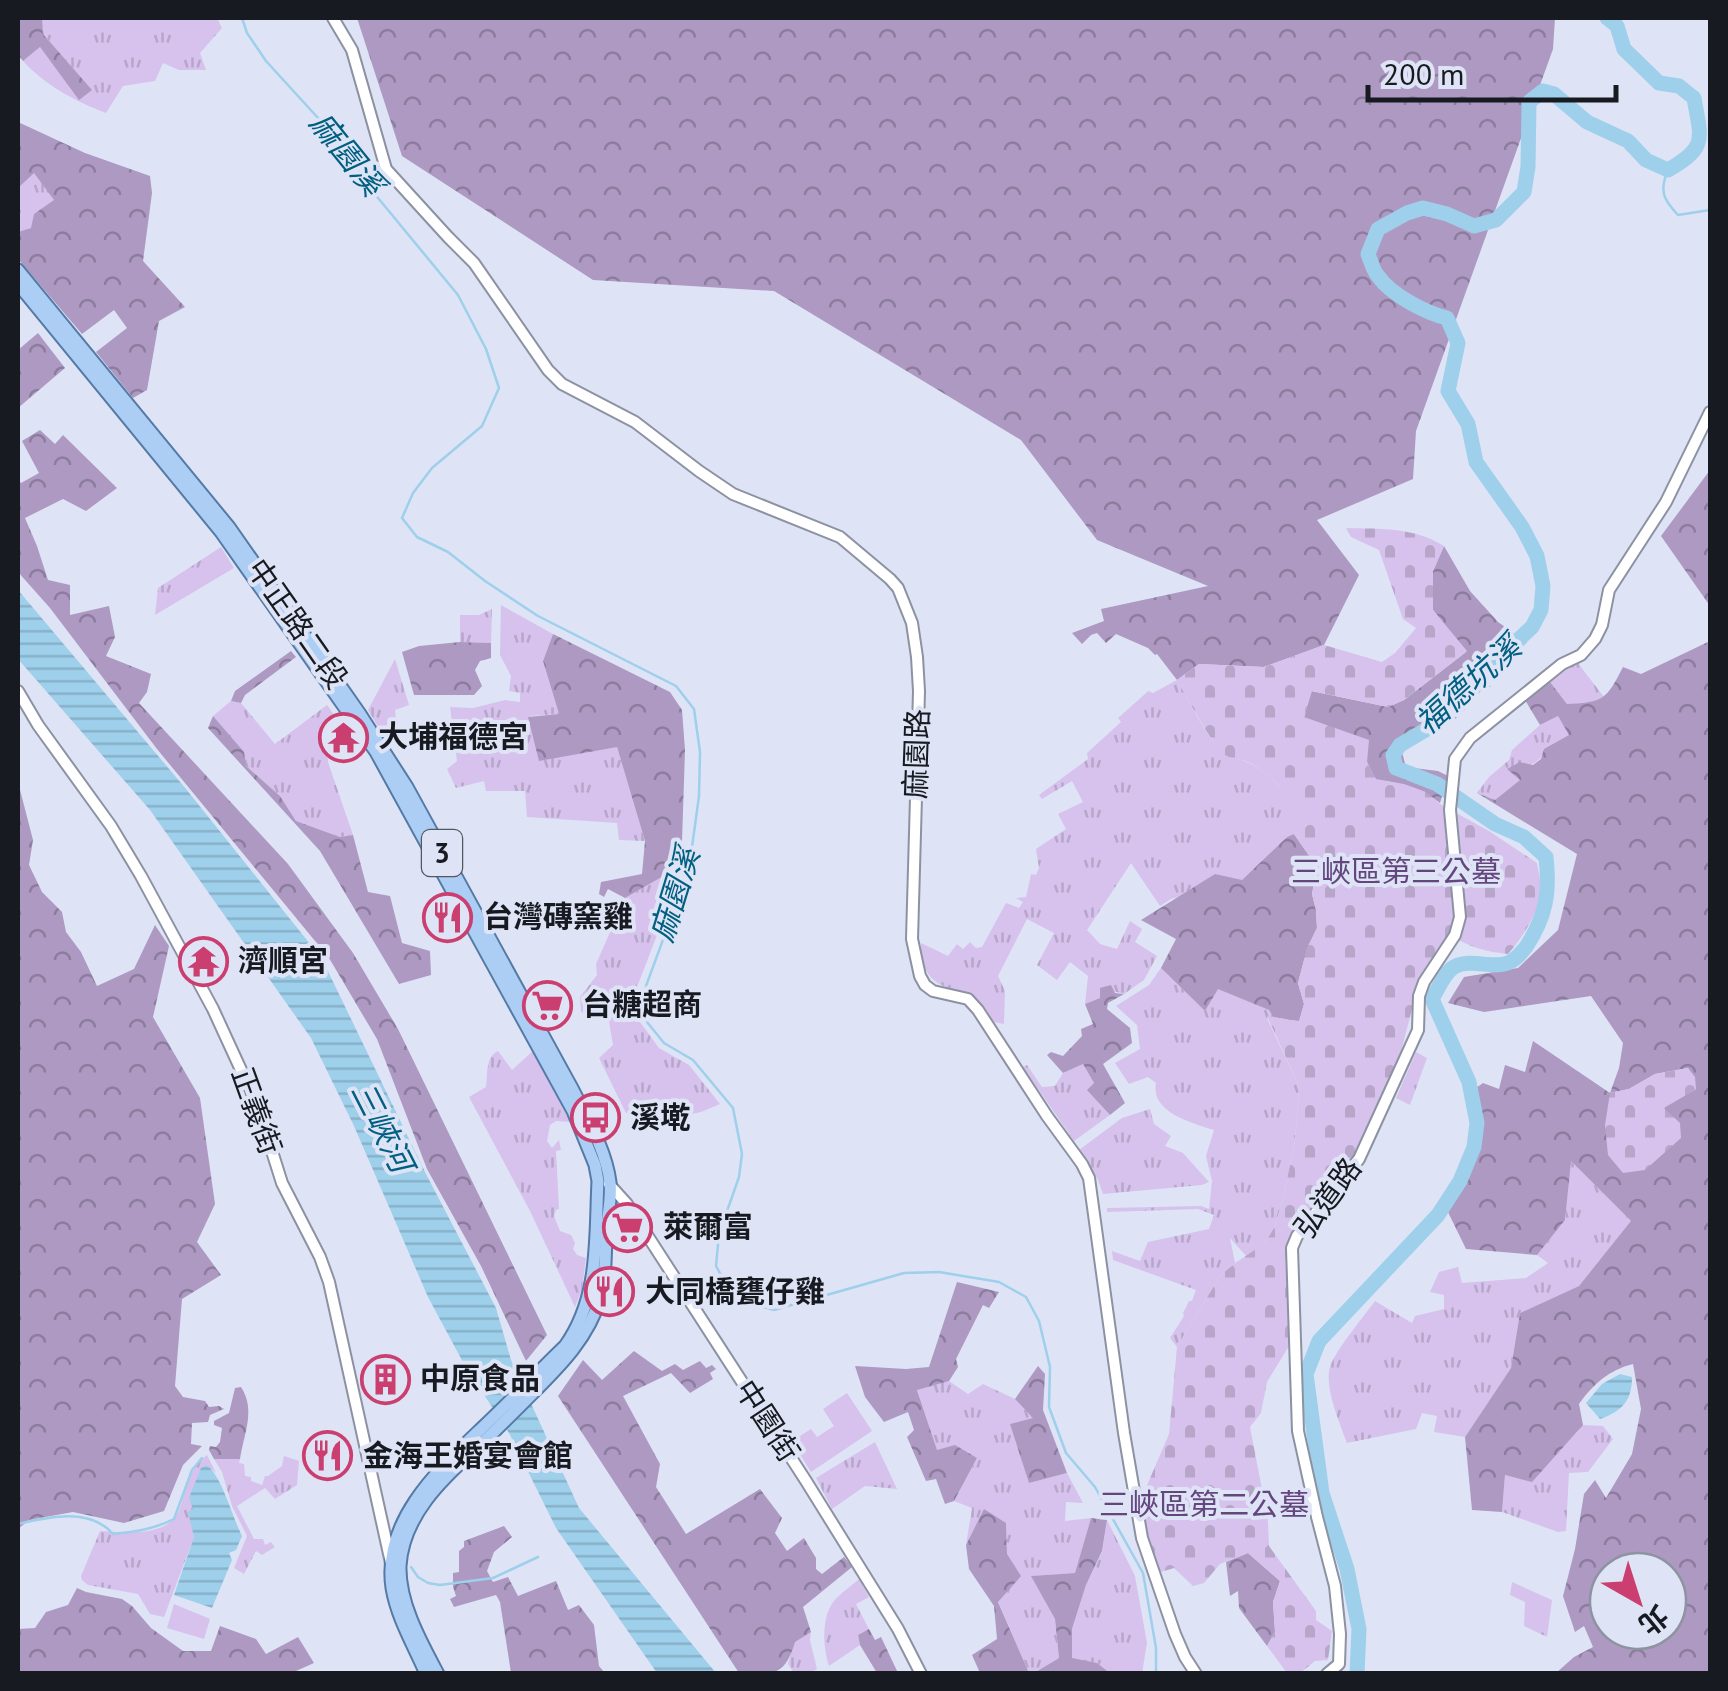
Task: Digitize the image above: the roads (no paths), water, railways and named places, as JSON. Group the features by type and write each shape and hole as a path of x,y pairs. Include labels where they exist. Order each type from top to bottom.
{"main road":[{"name":"中正路二段","path":"18,270 229,527 382,746 572,1090 606,1165 602,1292 594,1314 571,1346 443,1479 422,1506 396,1566"},
{"name":"中正路二段","path":"18,284 221,532 376,752 573,1111 604,1182"},
{"name":"3","path":"396,1566 392,1587 426,1674"},
{"path":"396,1566 416,1631 438,1674"}],"street":[{"name":"麻園路","path":"333,18 352,50 386,169 474,263 548,370 562,384 634,422 733,494 840,537 898,588 912,624 920,691 912,939 920,976 924,985 934,991 968,999 978,1010 1089,1178 1142,1538 1180,1646 1196,1674"},
{"name":"弘道路","path":"1327,1674 1338,1664 1340,1634 1335,1586 1298,1431 1292,1248 1297,1236 1359,1158 1418,1030 1419,996 1426,977 1455,935 1460,917 1450,810 1455,759 1470,738 1562,664 1580,655 1595,639 1609,590 1666,502 1710,412"},
{"name":"正義街","path":"18,691 141,876 214,1008 252,1094 282,1183 329,1282 396,1566"},
{"name":"中園街","path":"604,1182 626,1204 806,1481 898,1629 921,1674"}],"water":[{"name":"三峽河","path":"18,590 186,789 322,959 496,1308 511,1360 579,1508 716,1673 657,1673 556,1528 509,1433 464,1364 428,1297 311,1038 150,810 18,659"},
{"path":"1620,1374 1632,1377 1628,1399 1620,1409 1600,1419 1586,1403 1602,1384"},
{"path":"207,1465 222,1487 242,1536 236,1550 229,1553 232,1560 212,1608 174,1595 194,1537 189,1498 201,1468"}],"waterway":[{"name":"麻園溪","path":"242,18 266,61 340,142 369,187 458,295 486,349 499,388 482,426 432,468 413,493 402,518 417,537 448,552 538,616 676,686 694,709 700,752 699,796 689,869 646,986 647,1022 664,1043 693,1060 733,1108 742,1154 739,1177 719,1234 716,1266 728,1288 744,1301 774,1310 904,1273 939,1272 999,1282 1026,1297 1039,1321 1050,1367 1049,1407 1066,1453 1095,1487 1143,1573 1156,1648 1156,1674"},
{"name":"福德坑溪","path":"1357,1674 1359,1629 1347,1569 1322,1493 1306,1374 1319,1341 1438,1215 1460,1181 1474,1147 1477,1123 1469,1082 1432,999 1454,967 1467,963 1502,965 1518,956 1538,925 1547,882 1546,857 1524,837 1495,824 1437,784 1396,768 1393,755 1400,745 1454,706 1532,627 1541,610 1543,586 1537,556 1522,527 1476,462 1468,424 1448,391 1458,343 1447,318 1419,308 1391,290 1376,274 1368,254 1378,229 1423,208 1474,226 1496,220 1524,192 1529,102 1543,91 1554,94 1587,122 1628,141 1646,160 1668,170 1690,155 1699,141 1694,98 1679,86 1659,83 1624,49 1617,26 1607,18"},
{"path":"1668,170 1664,194 1678,215 1710,210"},
{"path":"18,1524 81,1517 113,1534 159,1525 174,1519 192,1470 202,1458"},
{"path":"411,1567 418,1577 440,1585 493,1578 538,1557"}],"place":[{"name":"大埔福德宮","path":"343,737"},
{"name":"台灣磚窯雞","path":"448,917"},
{"name":"濟順宮","path":"203,961"},
{"name":"台糖超商","path":"547,1005"},
{"name":"溪墘","path":"595,1118"},
{"name":"萊爾富","path":"628,1227"},
{"name":"大同橋甕仔雞","path":"610,1292"},
{"name":"中原食品","path":"385,1379"},
{"name":"金海王婚宴會館","path":"328,1456"}],"park label":[{"name":"三峽區第三公墓","path":"1396,872"},
{"name":"三峽區第二公墓","path":"1204,1505"}]}
